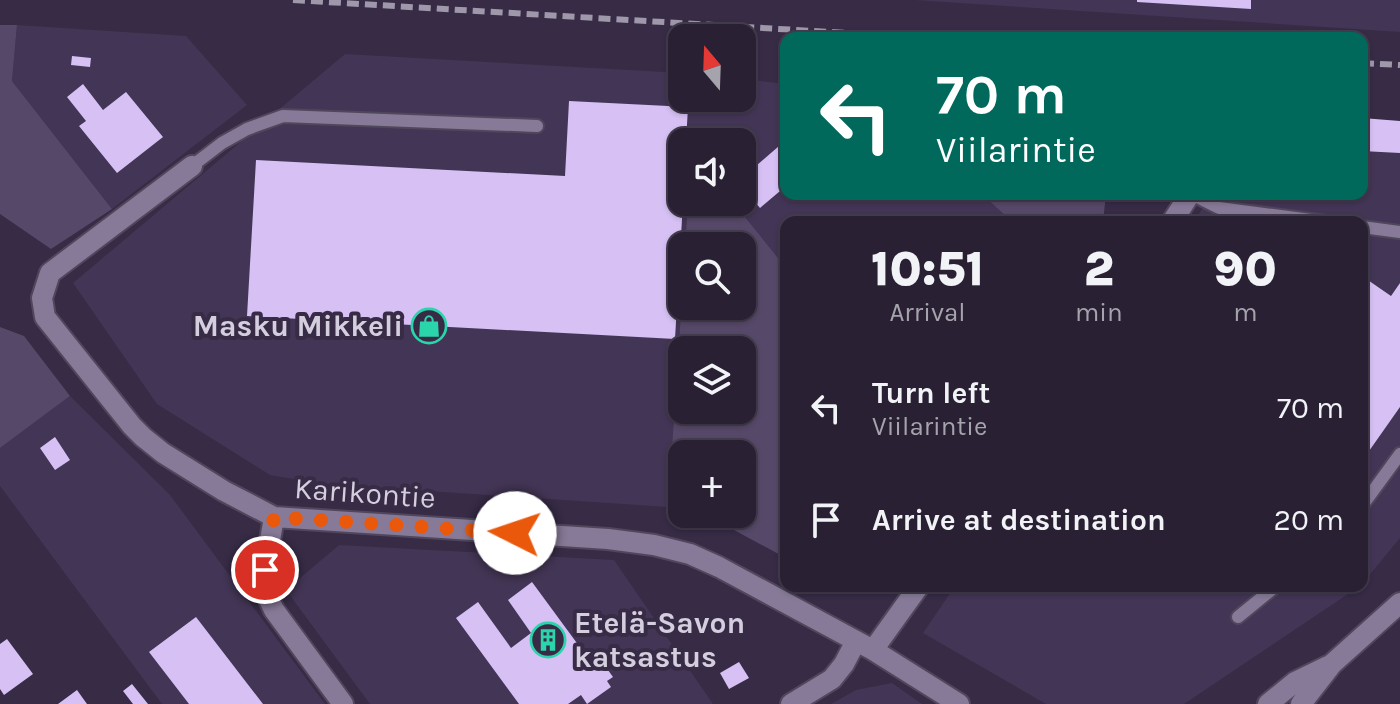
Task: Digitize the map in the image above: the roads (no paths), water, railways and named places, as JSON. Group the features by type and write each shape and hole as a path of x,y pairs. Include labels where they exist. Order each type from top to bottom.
{"street":[{"name":"Karikontie","path":"192,166 50,273 42,298 45,317 132,426 163,453 224,491 274,517 608,539 690,554 865,646 959,704"},
{"path":"274,517 264,589 274,610 343,704"},
{"path":"791,704 832,679 914,592"},
{"path":"1301,704 1332,664 1400,603"},
{"path":"1268,704 1295,682 1332,664"}],"lane":[{"path":"192,166 247,129 283,116 537,126"},
{"path":"1202,200 1219,208 1280,216"},
{"path":"1368,228 1400,232"},
{"path":"1368,498 1400,454"},
{"path":"1238,617 1269,592"}],"railway":[{"path":"293,0 830,32"},
{"path":"1368,63 1400,65"}],"place":[{"name":"Masku Mikkeli","path":"429,326"},
{"name":"Etelä-Savon katsastus","path":"548,640"}]}
